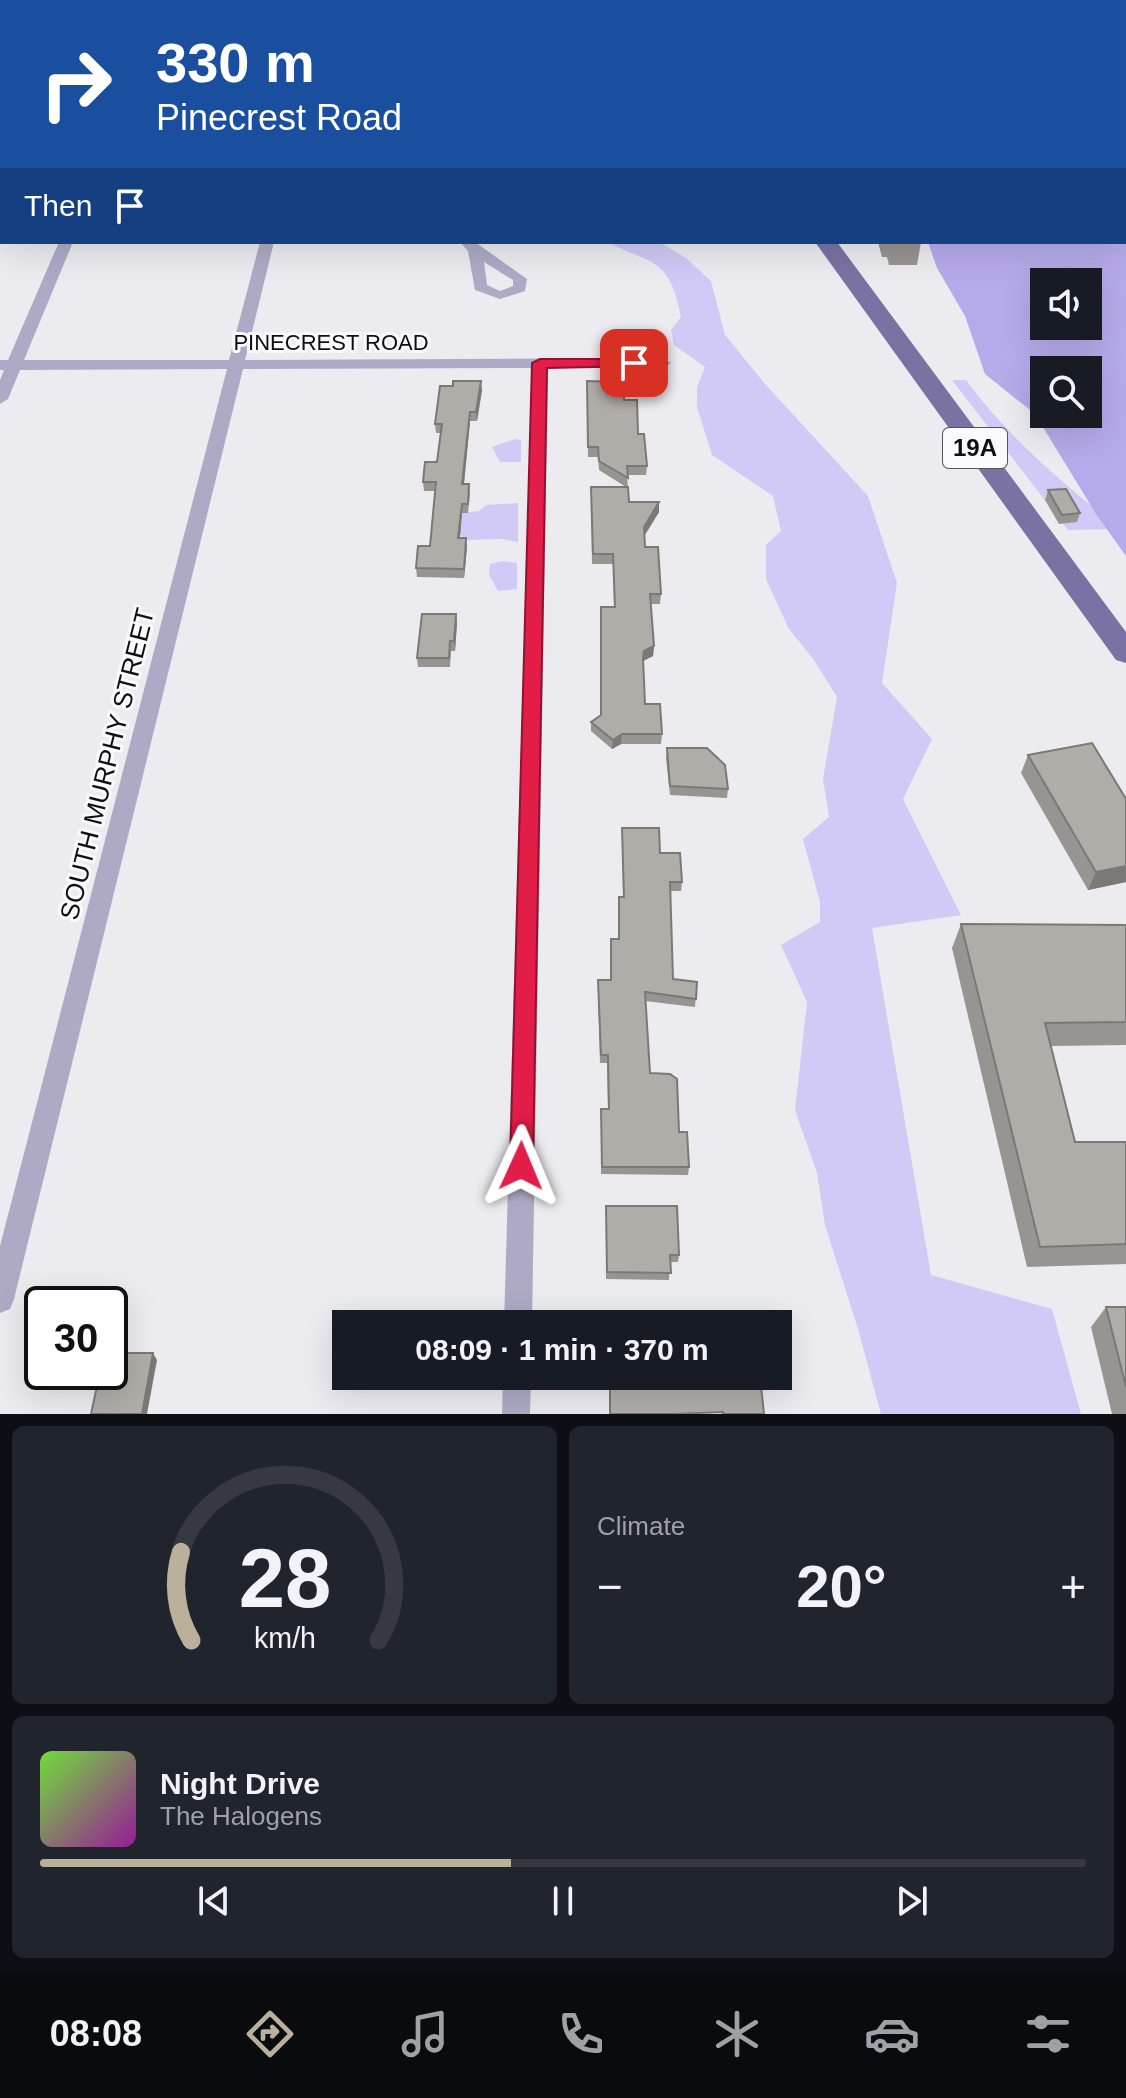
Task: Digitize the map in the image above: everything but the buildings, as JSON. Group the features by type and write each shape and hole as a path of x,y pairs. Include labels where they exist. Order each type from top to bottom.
{"main road":[{"name":"19A","path":"827,244 1126,653"}],"street":[{"path":"0,399 8,365 65,244"},
{"name":"SOUTH MURPHY STREET","path":"0,1299 266,244"},
{"path":"518,1310 540,363"},
{"name":"PINECREST ROAD","path":"8,365 663,363"},
{"path":"516,1414 517,1390"}],"shaded area":[{"path":"612,244 662,244 686,258 711,281 725,335 765,384 868,496 897,583 882,683 932,739 903,799 961,915 872,928 931,1275 1052,1309 1081,1414 881,1414 825,1225 817,1173 795,1110 807,1002 781,945 820,922 820,902 803,839 829,817 823,779 837,697 814,660 789,629 766,579 766,545 781,531 773,496 712,455 697,407 697,387 705,367 674,345 671,330 681,317 676,298 665,273 648,260"},
{"path":"929,244 1126,244 1126,556 1096,514 1044,428 1102,428 1102,356 1030,356 1030,410 985,374 965,316 937,268"},
{"path":"952,380 966,380 1019,441 1119,529 1068,530"},
{"path":"521,440 521,462 500,462 492,447"},
{"path":"518,503 518,542 466,540 456,530 462,513 479,511 486,505"},
{"path":"502,561 517,563 517,589 498,591 489,575 490,564"}],"route":[{"path":"521,1166 540,363 634,363"}]}
